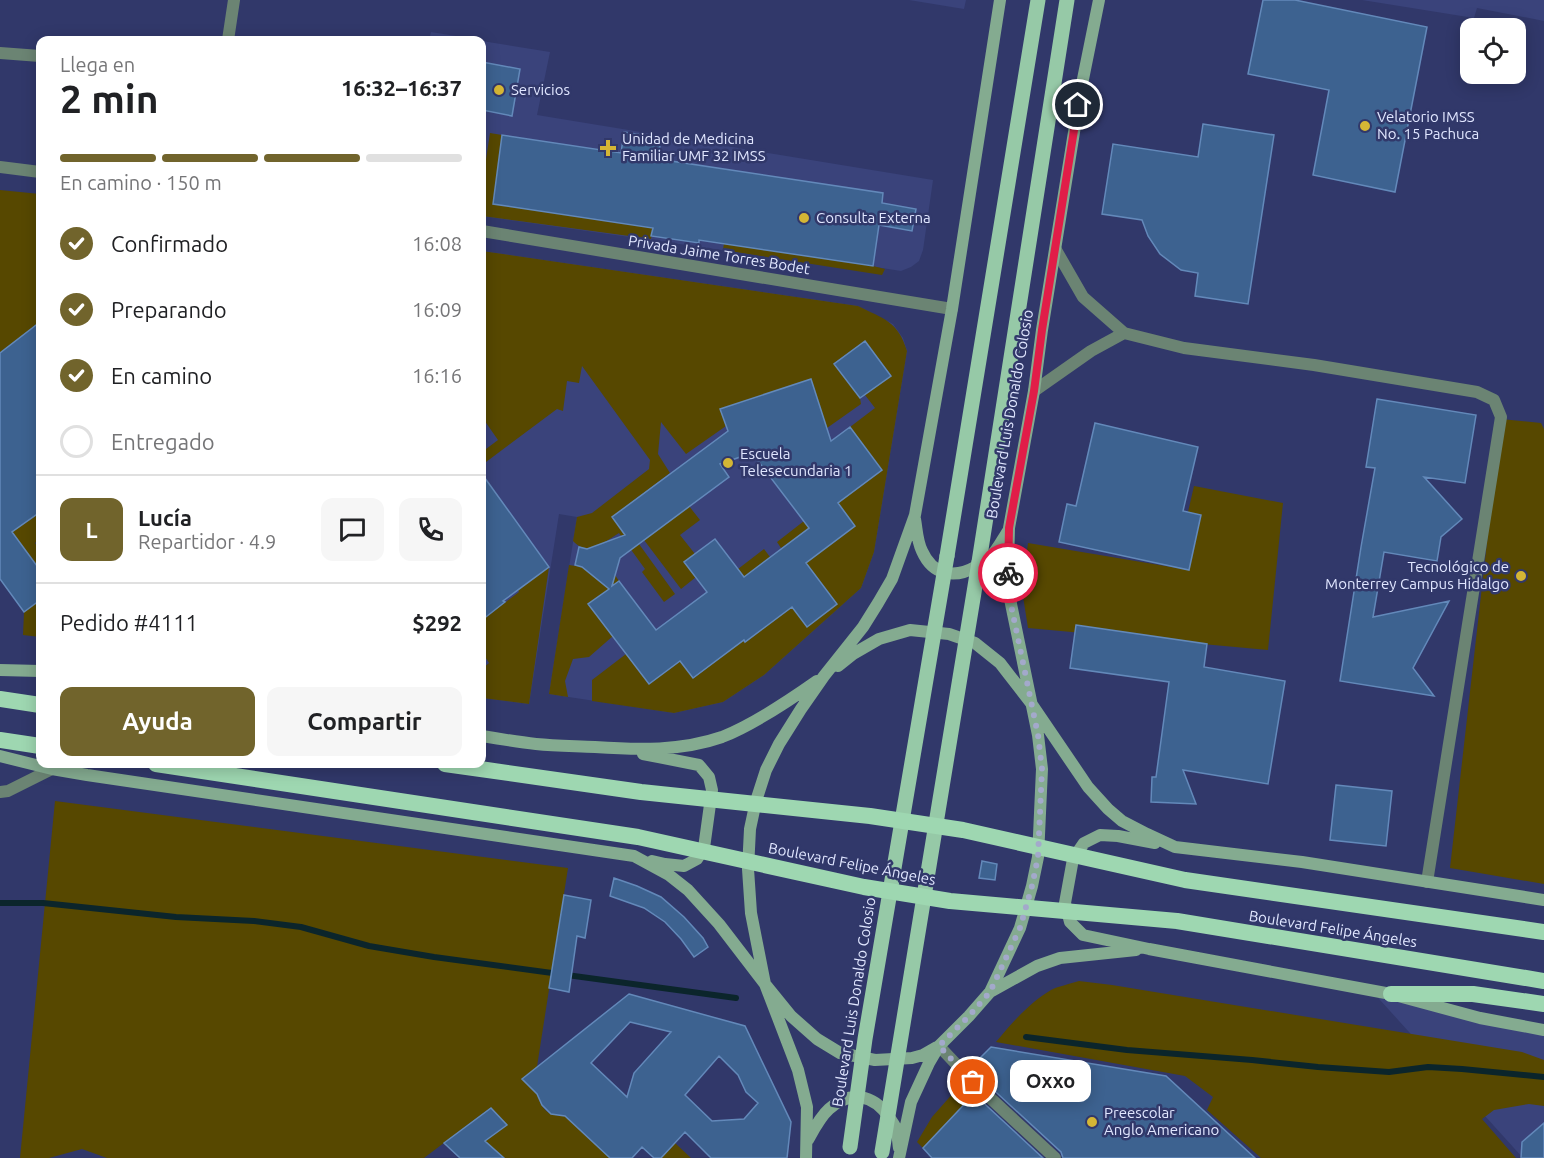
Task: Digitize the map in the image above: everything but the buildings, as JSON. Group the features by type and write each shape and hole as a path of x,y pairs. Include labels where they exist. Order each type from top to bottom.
{"highway":[{"path":"1,699 36,704"},
{"path":"0,740 36,745"},
{"name":"Boulevard Felipe Ángeles","path":"182,768 638,837 864,887 950,901 1178,921 1544,981"},
{"name":"Boulevard Felipe Ángeles","path":"473,768 641,792 870,816 963,830 1185,880 1544,932"},
{"path":"1391,993 1473,994 1544,1004"}],"main road":[{"path":"806,1158 807,1107 798,1070 765,984 751,912 748,869 750,829 766,770 779,744 824,676 863,627 883,595 892,579 915,515 952,309 1000,0"},
{"name":"Boulevard Luis Donaldo Colosio","path":"848,1158 865,1039 1038,0"},
{"name":"Boulevard Luis Donaldo Colosio","path":"881,1158 1067,0"},
{"name":"Boulevard Luis Donaldo Colosio","path":"899,1157 911,1102 928,1063 939,1046 990,992 1020,928 1038,857 1042,769 1038,735 1010,600 1009,528 1034,391 1081,89 1099,0"},
{"path":"915,515 918,540 923,553 930,564 941,572 959,574 989,559 1009,528"},
{"path":"486,737 535,744 620,749 660,749 692,745 723,736 793,698 853,654 879,639 910,630 949,634 975,643 1000,663 1031,703 1083,781 1108,809 1122,821 1175,847"},
{"path":"0,670 36,672"},
{"path":"48,768 634,856 665,864 684,866 697,859 704,848 712,790 709,777 699,765 620,749"},
{"path":"0,756 36,765"},
{"path":"1544,900 1302,862 1175,847 1118,836 1100,835 1084,843 1073,859 1065,903 1070,922 1083,935 1391,993 1480,1018 1544,1030"},
{"path":"634,856 669,875 688,891 719,924 791,1016 817,1039 840,1053 875,1060 912,1058 939,1046"},
{"path":"990,992 1037,966 1060,958 1149,949"},
{"path":"807,1141 817,1123 830,1108 845,1099 863,1096 883,1108 896,1128 899,1157"}],"street":[{"path":"229,36 234,0"},
{"path":"0,53 36,56"},
{"path":"0,167 36,172"},
{"name":"Privada Jaime Torres Bodet","path":"486,232 952,309"},
{"path":"1056,250 1083,297 1124,333 1184,348 1314,365 1477,392 1494,400 1501,417 1427,882"},
{"path":"1034,391 1091,351 1124,333"},
{"path":"0,792 8,791 52,769"},
{"path":"939,1046 973,1082 1055,1158"}],"shaded area":[{"path":"909,0 966,0 964,9"},
{"path":"1362,0 1544,0 1544,21 1477,8 1474,18"},
{"path":"431,32 456,36 430,36"},
{"name":"Unidad de Medicina Familiar UMF 32 IMSS","path":"486,42 550,52 537,115 933,180 923,250 919,261 911,267 901,271 793,254 792,260 486,217"},
{"path":"490,133 502,135 493,204 653,228 651,239 486,217 486,160"},
{"path":"0,190 36,194 36,325 0,353"},
{"path":"724,243 885,269 882,275 723,250"},
{"name":"Escuela Telesecundaria 1","path":"486,252 858,306 893,324 903,338 907,351 874,552 861,588 764,675 723,702 674,713 549,694 577,517 559,514 529,704 486,699"},
{"path":"486,252 858,306 889,322 899,333 907,351 874,552 861,588 764,675 723,702 674,713 592,701 592,680 626,654 649,684 680,661 694,678 724,655 688,607 707,592 746,642 775,619 738,569 764,549 770,557 760,565 807,627 837,604 790,542 781,548 777,542 804,521 825,549 855,526 794,445 853,492 882,470 850,427 875,408 865,395 891,375 865,341 834,363 860,398 861,404 827,428 810,379 721,409 726,426 686,454 661,422 658,454 670,473 612,517 634,547 639,544 675,594 664,602 642,572 645,569 619,533 602,544 590,548 579,546 573,541 577,517 592,513 649,469 650,460 582,366 579,383 567,381 563,411 557,409 486,462 486,449 498,440 486,423"},
{"name":"Tecnológico de Monterrey Campus Hidalgo","path":"1501,419 1541,423 1544,429 1544,884 1450,868"},
{"path":"0,471 33,517 36,515 36,565 0,516"},
{"path":"1194,486 1283,503 1268,650 1028,628 1022,590 1028,543 1189,570 1201,515 1188,512"},
{"path":"689,506 700,520 680,535 695,554 685,562 696,577 681,589 644,540"},
{"path":"569,565 615,575 619,581 589,604 613,636 589,657 573,659 565,681 568,697 549,694"},
{"path":"549,567 529,704 486,699 486,666 489,663 486,658 486,617 519,592 518,590"},
{"path":"36,603 36,637 23,635 24,612"},
{"path":"55,801 568,868 536,1073 537,1090 542,1107 551,1114 561,1116 568,1108 599,1108 579,1129 610,1158 493,1158 498,1153 485,1141 507,1125 490,1108 424,1158 107,1158 82,1149 49,1158 20,1158"},
{"path":"1079,981 1522,1052 1544,1060 1544,1106 1529,1104 1494,1110 1482,1119 1516,1158 1261,1158 1207,1110 1213,1097 1185,1076 996,1042 1021,1014 1043,995"},
{"path":"1371,990 1544,1030 1544,1158 1523,1158"},
{"path":"962,1083 974,1094 923,1148 917,1142 932,1117"},
{"path":"675,1143 691,1158 661,1158"}],"waterway":[{"path":"0,903 43,903 301,927 369,946 434,957 736,998"},
{"path":"1026,1037 1127,1050 1318,1067 1389,1072 1428,1067 1544,1077"}],"way so far":[{"path":"973,1082 939,1046 990,992 1020,928 1038,857 1042,769 1038,735 1010,600 1008,573"}],"place":[{"name":"Servicios","path":"499,90"},
{"name":"Velatorio IMSS No. 15 Pachuca","path":"1365,126"},
{"name":"Unidad de Medicina Familiar UMF 32 IMSS","path":"608,148"},
{"name":"Consulta Externa","path":"804,218"},
{"name":"Escuela Telesecundaria 1","path":"728,463"},
{"name":"Tecnológico de Monterrey Campus Hidalgo","path":"1521,576"},
{"name":"Oxxo","path":"973,1082"},
{"name":"Preescolar Anglo Americano","path":"1092,1122"}],"route":[{"path":"1008,573 1009,528 1034,391 1078,105"}]}
